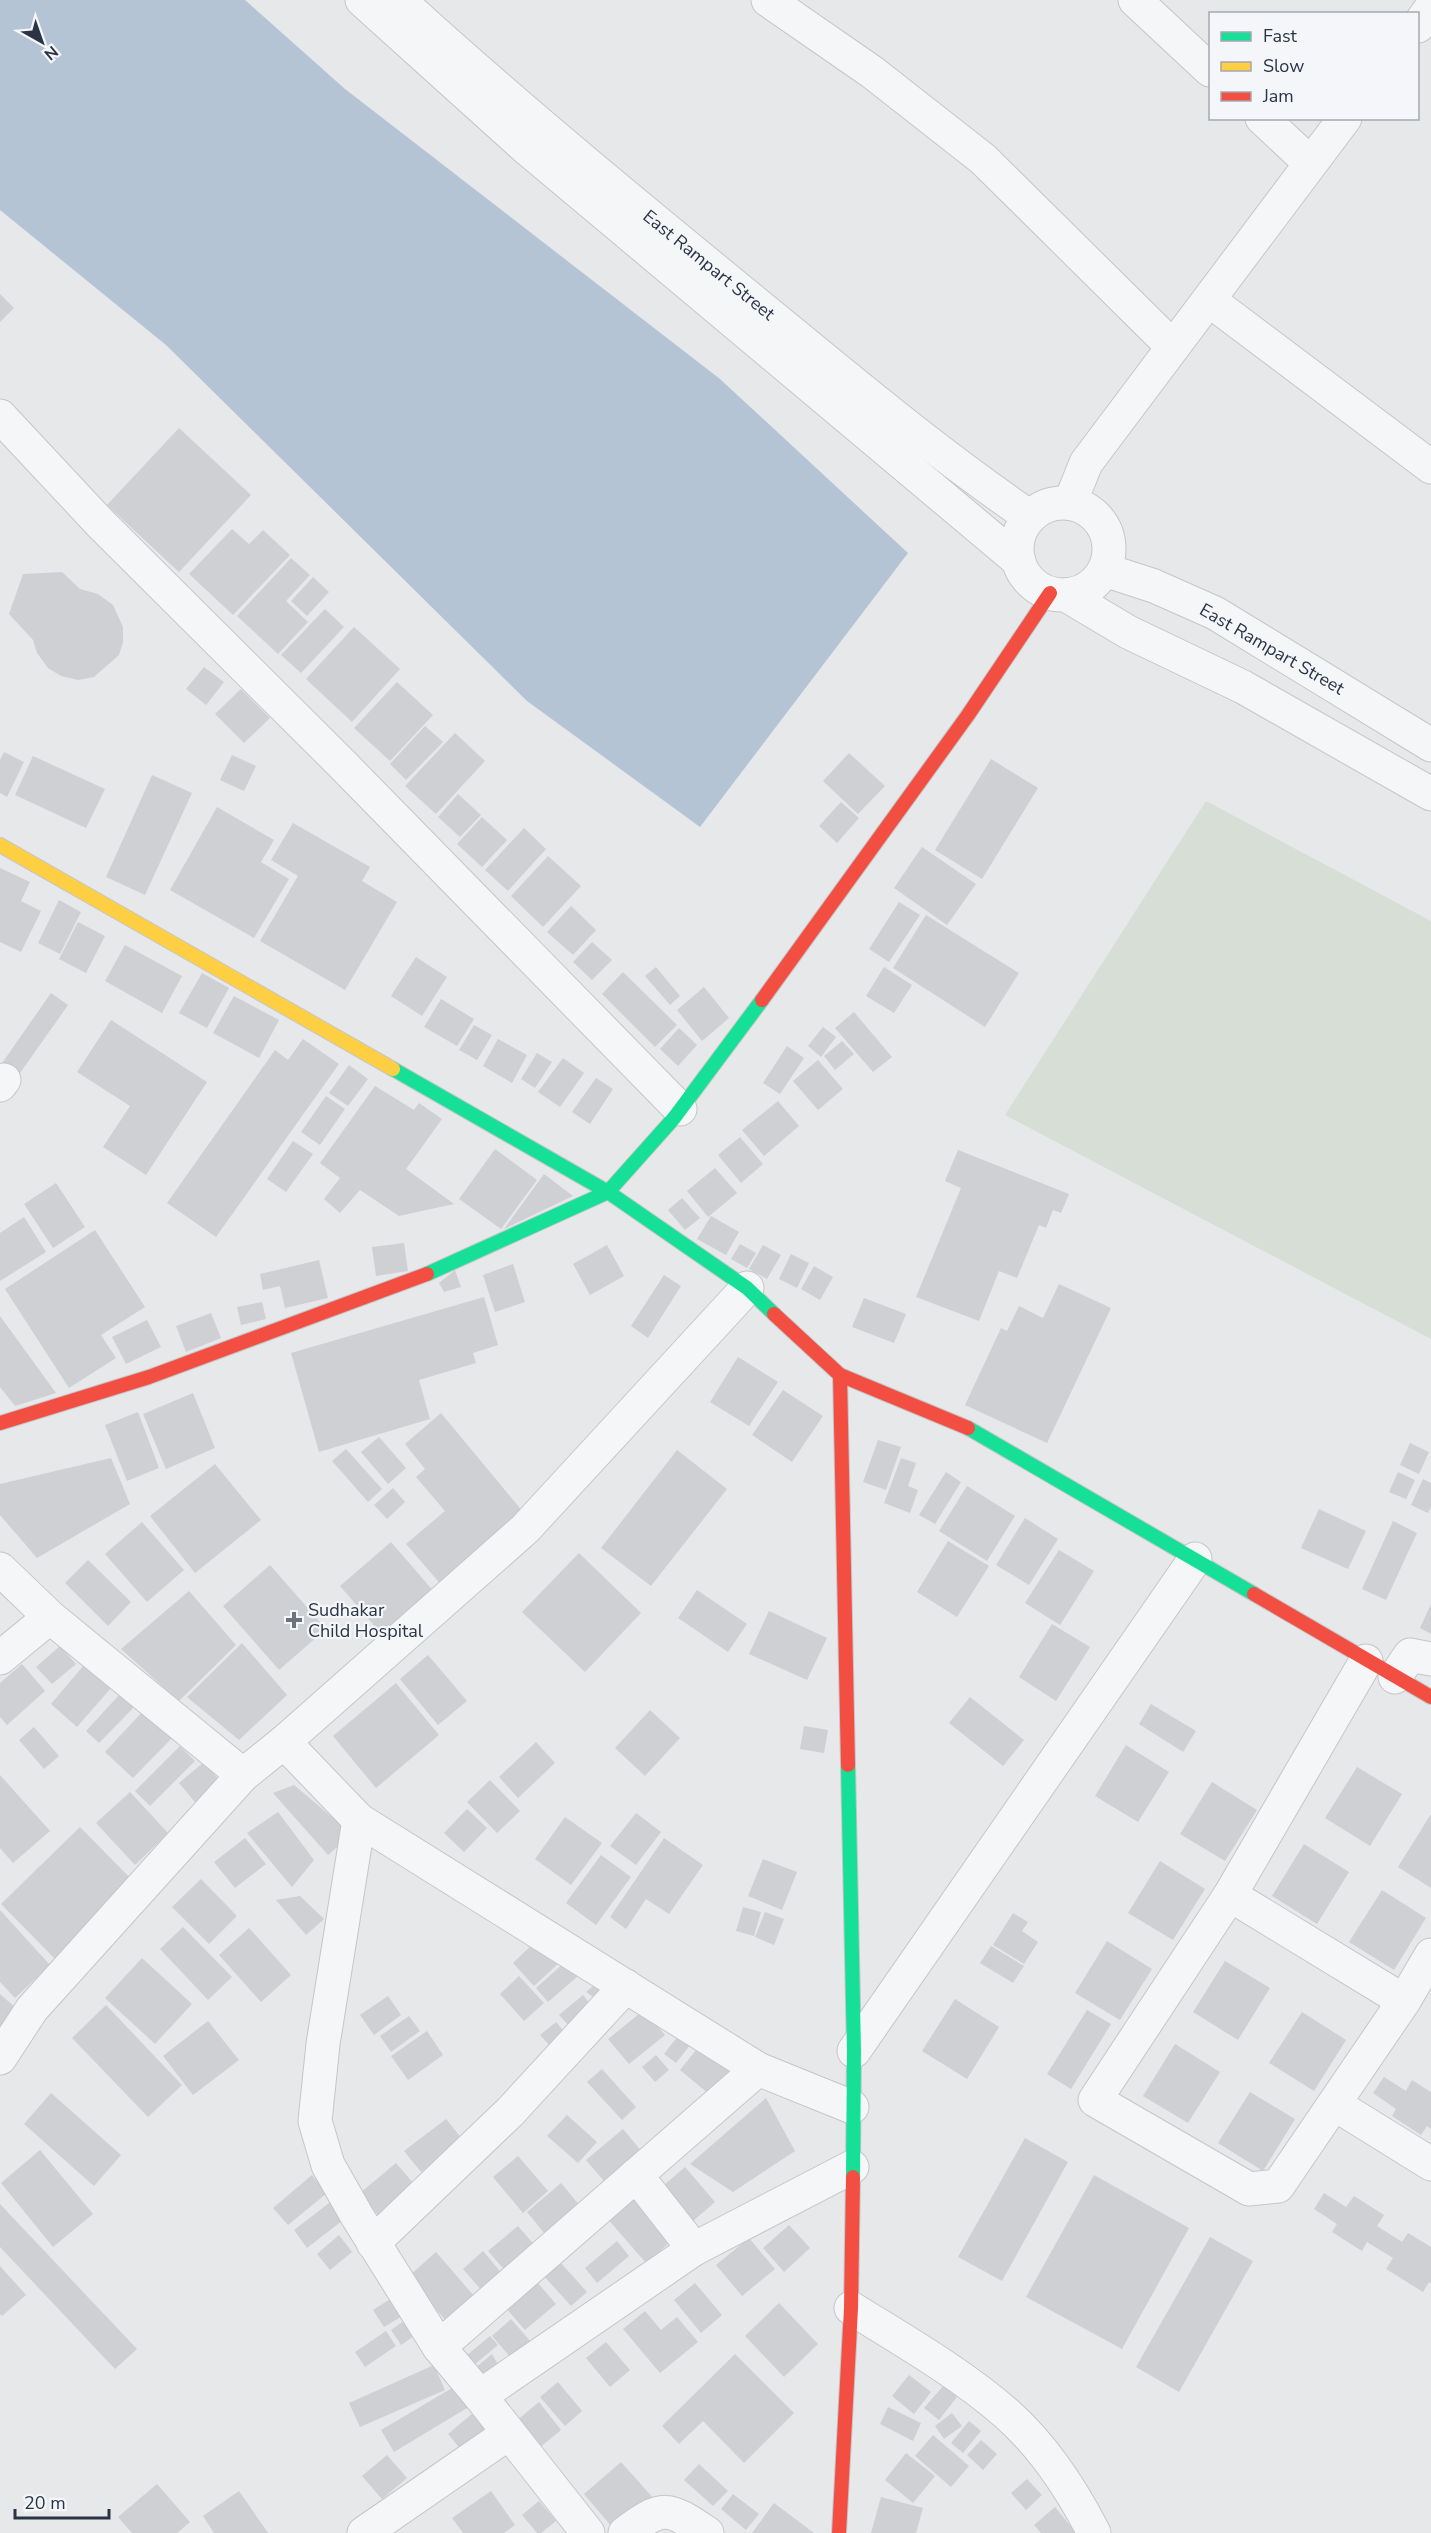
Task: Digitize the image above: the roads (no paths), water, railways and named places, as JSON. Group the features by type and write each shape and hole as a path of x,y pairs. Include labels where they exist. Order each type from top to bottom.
{"street":[{"path":"362,0 524,146 1019,561"},
{"name":"East Rampart Street","path":"399,0 455,51 638,207 919,436 1030,517"},
{"path":"768,0 873,72 983,159 1173,347"},
{"path":"1136,0 1209,69"},
{"path":"1419,25 1431,8"},
{"path":"1264,120 1310,163"},
{"path":"1070,503 1086,463 1343,120"},
{"path":"1209,300 1431,467"},
{"path":"0,416 100,523 344,766 680,1109"},
{"path":"0,1422 148,1377 439,1269 608,1192 680,1109 734,1039 1058,594 1082,591 1095,582 1105,570 1109,556 1109,541 1105,527 1096,516 1084,507 1070,503 1048,506 1030,517 1021,530 1017,546 1019,561 1025,576 1036,587 1058,594 1128,632 1243,687 1431,794"},
{"name":"East Rampart Street","path":"1105,570 1155,586 1215,613 1431,745"},
{"path":"0,845 608,1192 747,1288 840,1375 967,1427 1431,1697"},
{"path":"0,2058 32,2009 243,1775 284,1742 525,1529 747,1288"},
{"path":"839,2533 851,2308 854,2051 840,1375"},
{"path":"854,2051 1195,1559"},
{"path":"0,1569 50,1617 243,1775"},
{"path":"0,1658 50,1617"},
{"path":"1395,1677 1410,1655 1431,1659"},
{"path":"1366,1660 1230,1895 1095,2100 1249,2189 1278,2186 1336,2105 1404,2001 1431,1955"},
{"path":"284,1742 359,1820 758,2068 852,2107"},
{"path":"359,1820 323,2044 315,2121 328,2165 439,2347 588,2533"},
{"path":"1230,1895 1404,2001"},
{"path":"374,2243 510,2112 626,1986"},
{"path":"439,2347 758,2068"},
{"path":"1336,2105 1431,2164"},
{"path":"480,2396 694,2249 852,2167"},
{"path":"636,2175 694,2249"},
{"path":"851,2308 950,2370 1009,2416 1044,2454 1075,2497 1094,2533"},
{"path":"364,2533 509,2433"},
{"path":"625,2533 645,2518 664,2511 683,2517 707,2533"}],"water":[{"path":"0,0 245,0 345,89 720,379 908,553 700,827 527,701 166,345 0,210"}],"place":[{"name":"Sudhakar Child Hospital","path":"294,1620"}]}
